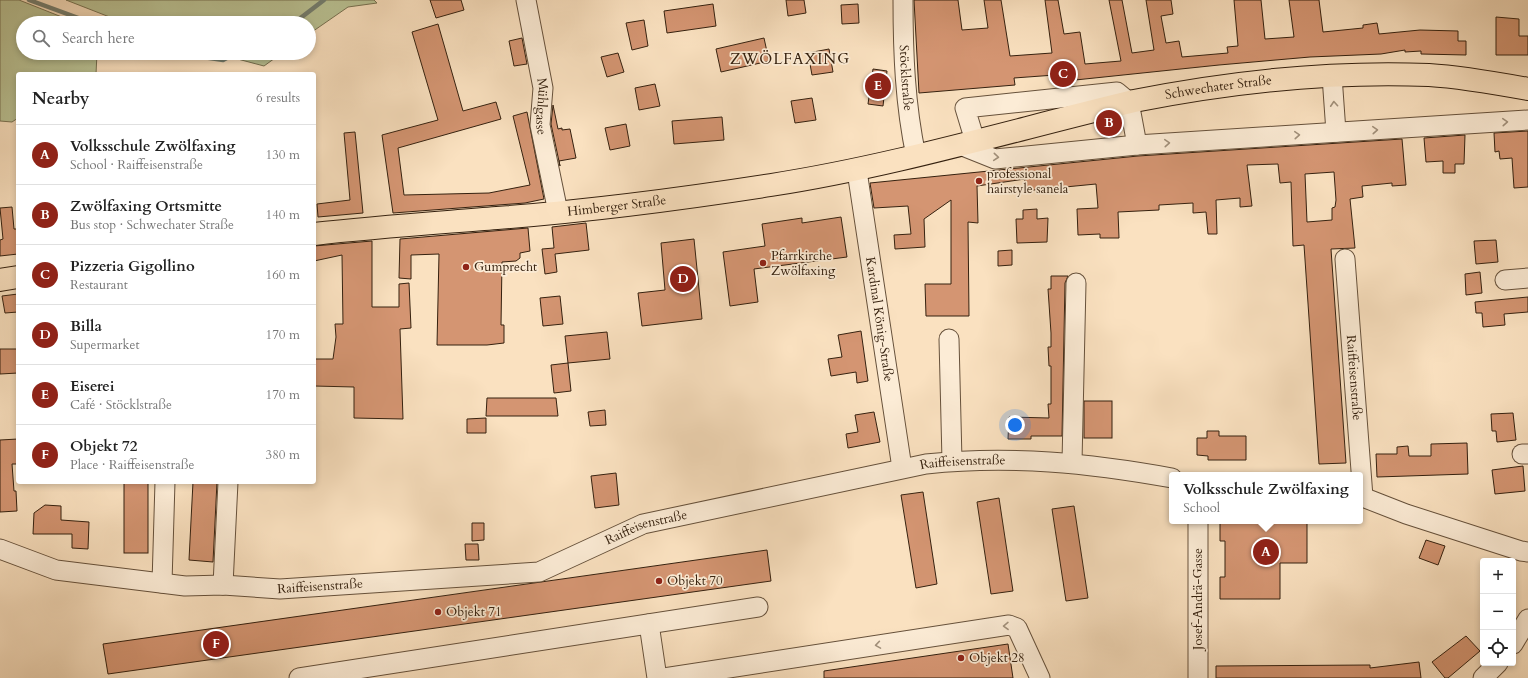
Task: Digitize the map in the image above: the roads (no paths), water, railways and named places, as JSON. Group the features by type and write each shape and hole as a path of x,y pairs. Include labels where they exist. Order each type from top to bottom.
{"main road":[{"name":"Schwechater Straße","path":"916,156 1129,102 1214,88 1332,76 1430,75 1473,79 1528,89"},
{"name":"Himberger Straße","path":"316,234 374,227 499,218 611,207 771,186 857,171 916,156"},
{"path":"0,280 16,278"}],"street":[{"name":"Mühlgasse","path":"526,0 543,88 540,125 558,212"},
{"name":"Stöcklstraße","path":"903,0 906,95 916,156"},
{"path":"1332,76 1336,132"},
{"path":"1137,145 1129,102 1117,92 964,108 967,143 995,159 1137,145 1528,120"},
{"name":"Kardinal König-Straße","path":"857,171 902,468"},
{"name":"Raiffeisenstraße","path":"1346,259 1359,472"},
{"path":"1505,280 1528,278"},
{"path":"1072,462 1076,283"},
{"path":"949,339 952,461"},
{"name":"Raiffeisenstraße","path":"0,549 56,570 185,586 223,585 280,589 539,572 643,524 902,468 952,461 1001,460 1072,462 1169,478"},
{"path":"162,583 165,484"},
{"path":"223,585 228,484"},
{"name":"Raiffeisenstraße","path":"1363,497 1414,517 1528,552"},
{"name":"Josef-Andrä-Gasse","path":"1198,524 1198,678"},
{"path":"299,678 758,607"},
{"path":"1516,639 1528,619"},
{"path":"649,624 657,678"},
{"path":"664,678 1009,624 1017,628 1040,678"},
{"path":"1483,678 1495,666"}],"waterway":[{"path":"29,0 73,16"},
{"path":"303,16 324,0"}],"place":[{"name":"Pizzeria Gigollino","path":"1063,74"},
{"name":"Eiserei","path":"878,86"},
{"name":"Zwölfaxing Ortsmitte","path":"1109,123"},
{"name":"professional hairstyle sanela","path":"979,181"},
{"name":"Pfarrkirche Zwölfaxing","path":"763,263"},
{"name":"Gumprecht","path":"466,267"},
{"name":"Billa","path":"683,279"},
{"name":"Volksschule Zwölfaxing","path":"1266,552"},
{"name":"Objekt 70","path":"659,581"},
{"name":"Objekt 71","path":"438,612"},
{"name":"Objekt 72","path":"216,644"},
{"name":"Objekt 28","path":"961,658"}],"district":[{"name":"ZWÖLFAXING","path":"790,59"}]}
